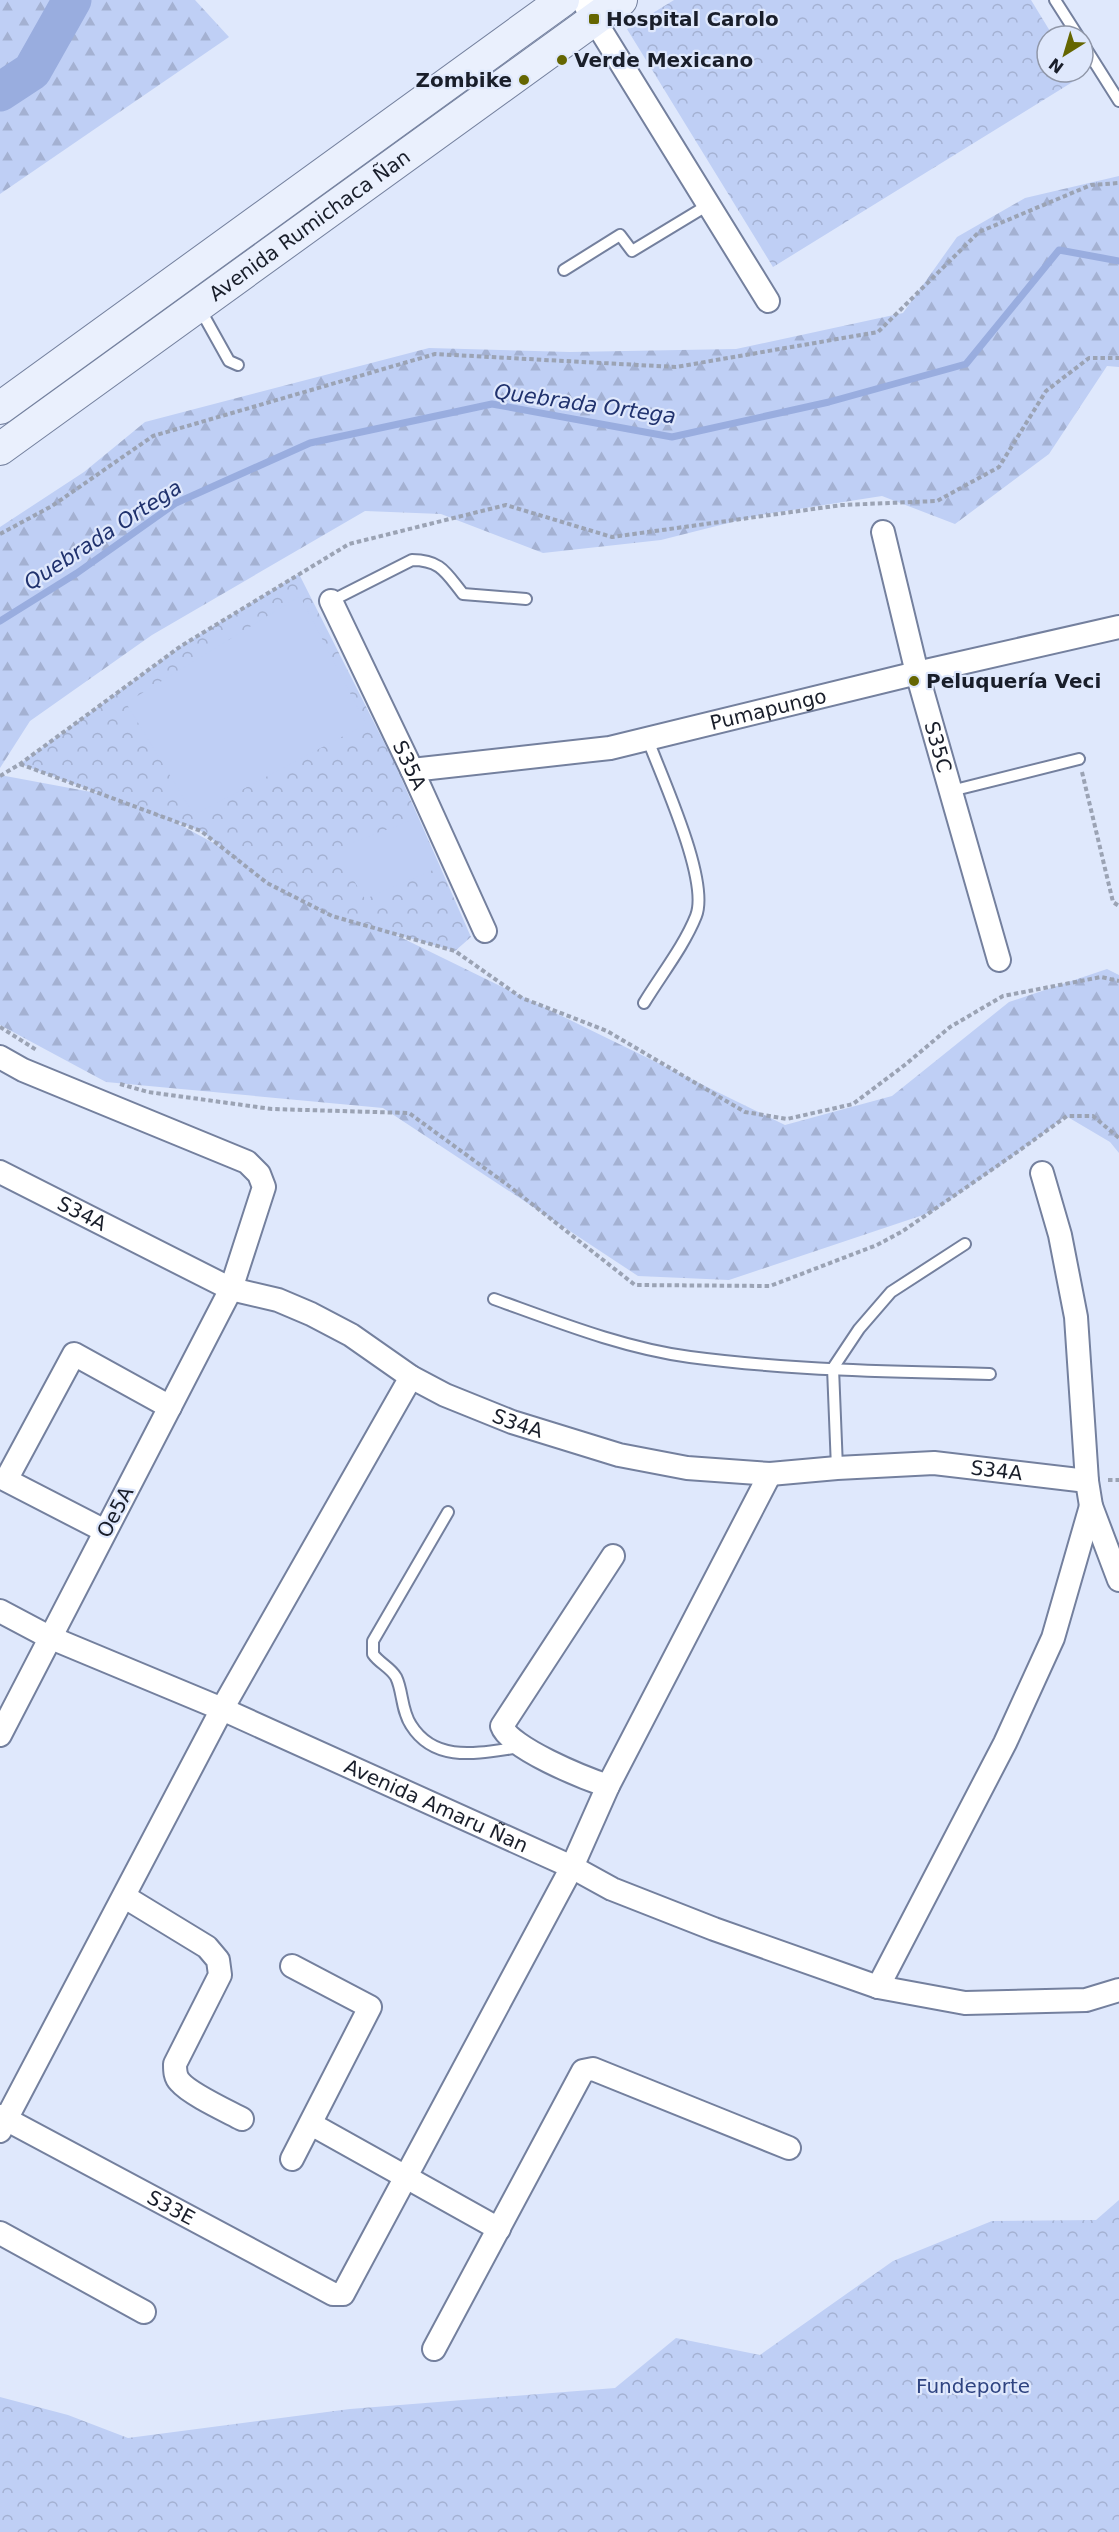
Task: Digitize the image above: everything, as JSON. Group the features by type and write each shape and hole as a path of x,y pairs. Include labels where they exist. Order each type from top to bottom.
{"main road":[{"name":"Avenida Rumichaca Ñan","path":"0,408 562,0"},
{"name":"Avenida Rumichaca Ñan","path":"0,449 199,306 588,10 621,0"}],"street":[{"path":"588,10 768,301"},
{"name":"S35C","path":"883,532 917,673 999,960"},
{"name":"S35A","path":"331,602 412,770 485,931"},
{"name":"Pumapungo","path":"412,770 610,748 917,673 1119,627"},
{"name":"Oe5A","path":"0,1057 23,1070 247,1162 259,1174 264,1187 231,1289 0,1735"},
{"name":"S34A","path":"0,1172 231,1289 278,1300 312,1314 351,1335 411,1377 445,1395 512,1422 619,1455 687,1468 770,1474 934,1463 1087,1481"},
{"path":"1042,1173 1060,1235 1076,1317 1087,1481 1091,1506 1119,1580"},
{"path":"105,1532 6,1480 74,1354 170,1407"},
{"path":"2,2122 125,1897 222,1709 411,1377"},
{"path":"404,2177 572,1868 608,1786 770,1474"},
{"path":"878,1987 1005,1743 1053,1638 1091,1506"},
{"path":"608,1786 590,1780 521,1747 505,1734 502,1726 613,1556"},
{"name":"Avenida Amaru Ñan","path":"0,1611 49,1637 222,1709 572,1868 612,1889 704,1925 878,1987 965,2003 1086,2000 1119,1990"},
{"path":"125,1897 207,1947 218,1960 220,1975 175,2064 175,2071 176,2077 184,2087 242,2120"},
{"path":"292,1966 370,2007 292,2159"},
{"path":"434,2349 584,2071 593,2069 789,2148"},
{"name":"S33E","path":"2,2122 333,2294 343,2294 404,2177"},
{"path":"310,2124 499,2229"},
{"path":"0,2233 144,2312"}],"lane":[{"path":"1055,0 1070,24"},
{"path":"1095,63 1119,101"},
{"path":"564,270 620,235 632,251 708,205"},
{"path":"199,306 229,361 238,365"},
{"path":"331,602 412,560 424,560 441,567 463,594 526,599"},
{"path":"644,1003 696,915 700,897 697,872 648,740"},
{"path":"951,791 1079,759"},
{"path":"837,1468 833,1368 858,1329 891,1292 965,1244"},
{"path":"494,1299 604,1338 689,1357 833,1368 990,1374"},
{"path":"448,1512 373,1641 373,1654 396,1677 402,1704 411,1725 426,1742 446,1752 462,1754 521,1747"}],"path":[{"path":"0,534 52,506 153,436 435,354 676,367 878,332 979,232 1091,184 1119,183"},
{"path":"0,776 20,764 181,646 349,544 506,505 612,537 842,505 937,501 999,467 1046,392 1072,371 1089,358 1119,358"},
{"path":"1079,759 1113,902 1119,906"},
{"path":"20,764 201,831 267,883 332,916 455,951 522,998 607,1031 745,1112 788,1119 853,1104 950,1027 1003,996 1101,977 1119,981"},
{"path":"0,1027 48,1057"},
{"path":"118,1083 148,1092 272,1109 409,1113 509,1186 635,1285 770,1286 877,1245 903,1231 1066,1116 1093,1116 1119,1138"}],"green space":[{"path":"0,0 195,0 229,37 0,194"},
{"path":"674,0 1031,0 1046,24 1035,24 1035,84 1069,84 773,267 627,29"},
{"path":"1119,176 1119,367 1107,366 1049,454 955,524 882,496 760,515 661,540 543,553 441,514 365,511 152,635 30,721 0,768 0,527 84,472 145,422 429,348 570,352 736,349 903,313 957,237 1025,198"},
{"path":"299,574 394,762 471,937 455,951 332,916 267,883 201,831 20,764 181,646"},
{"path":"300,596 366,724 194,815 126,703"},
{"path":"0,775 134,800 269,873 785,1125 892,1096 1009,1002 1107,969 1119,975 1119,1153 1110,1142 1066,1116 932,1212 729,1280 638,1276 383,1108 106,1082 0,1025"},
{"path":"418,818 440,867 365,899 335,849"},
{"name":"Fundeporte","path":"1119,2200 1119,2532 0,2532 0,2397 68,2415 128,2438 350,2409 615,2388 676,2338 760,2355 893,2261 992,2221 1096,2220"}],"waterway":[{"path":"0,92 32,71 72,0"},
{"name":"Quebrada Ortega","path":"0,621 77,573 176,503 310,443 492,404 672,437 829,402 966,364 1059,250 1119,261"}],"place":[{"name":"Hospital Carolo","path":"594,19"},
{"name":"Verde Mexicano","path":"562,60"},
{"name":"Zombike","path":"524,80"},
{"name":"Peluquería Veci","path":"914,681"}]}
